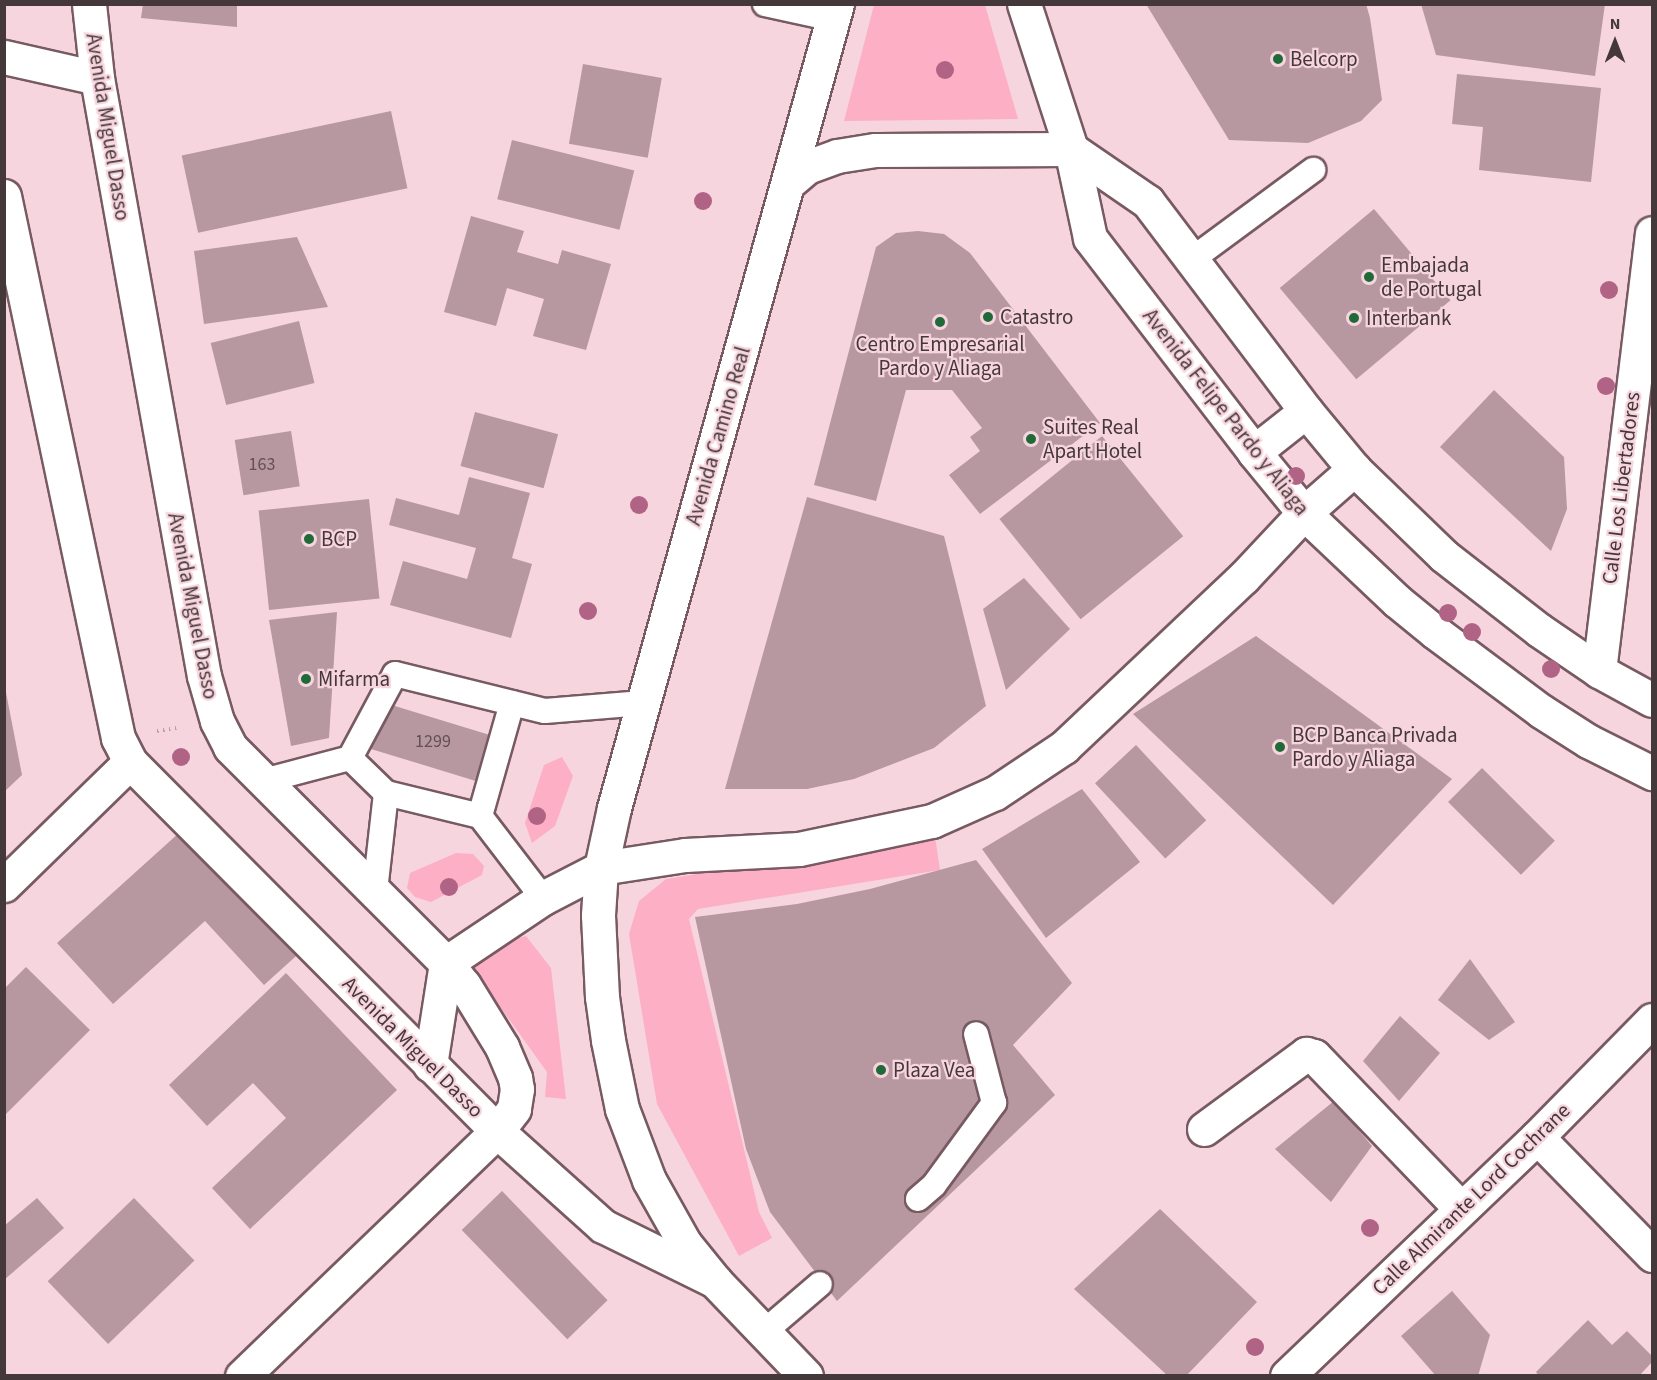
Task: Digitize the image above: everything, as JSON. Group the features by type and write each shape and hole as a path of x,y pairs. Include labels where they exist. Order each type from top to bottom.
{"street":[{"name":"Avenida Miguel Dasso","path":"89,4 98,78 204,676 217,721 230,747 446,963 486,1019 502,1047 515,1078 514,1109 496,1131"},
{"name":"Avenida Felipe Pardo y Aliaga","path":"1024,4 1071,149 1090,238 1254,452 1304,513 1397,601 1489,674 1588,741 1653,772"},
{"name":"Avenida Camino Real","path":"806,1376 716,1281 685,1244 668,1217 646,1171 622,1109 602,997 598,915 601,868 614,808 835,12"},
{"path":"4,57 98,78"},
{"path":"788,183 807,167 837,156 876,150 1071,149 1148,202 1306,411 1354,468 1444,556 1539,630 1599,671 1653,700"},
{"path":"4,196 124,750 4,885"},
{"name":"Calle Los Libertadores","path":"1599,671 1653,232"},
{"path":"1254,452 1306,411"},
{"path":"430,1065 446,963 543,898 601,868 685,855 799,849 932,821 995,793 1064,747 1243,578 1304,513 1354,468"},
{"name":"Avenida Miguel Dasso","path":"124,750 496,1131 603,1226 716,1281"},
{"name":"Calle Almirante Lord Cochrane","path":"1287,1376 1537,1137 1653,1020"},
{"path":"1204,1129 1306,1054 1314,1056 1461,1209"},
{"path":"242,1376 496,1131"},
{"path":"1537,1137 1653,1256"}],"lane":[{"path":"765,4 835,12"},
{"path":"1191,260 1313,170"},
{"path":"263,781 350,758 395,674 545,711 643,703"},
{"path":"480,816 512,703"},
{"path":"350,758 386,793 480,816 543,898"},
{"path":"375,891 386,793"},
{"path":"918,1199 934,1185 994,1103 976,1034"},
{"path":"765,1331 820,1284"}],"path":[{"path":"124,750 217,721"}],"shaded area":[{"path":"874,5 985,5 1018,119 844,121"},
{"path":"562,757 573,776 555,826 532,843 525,823 544,765"},
{"path":"935,836 940,870 698,909 689,919 759,1212 772,1238 739,1256 657,1104 629,934 639,901 666,879"},
{"path":"456,853 473,854 484,866 482,875 431,902 415,897 407,888 410,873"},
{"path":"526,936 551,968 566,1099 545,1097 547,1072 462,954"}],"building":[{"path":"143,4 237,4 237,27 141,18"},
{"name":"Belcorp","path":"1146,4 1366,4 1382,100 1361,121 1308,143 1229,140"},
{"path":"1421,4 1605,4 1595,76 1436,55"},
{"path":"583,64 662,78 648,158 569,144"},
{"path":"1457,74 1601,88 1591,182 1479,170 1483,127 1452,124"},
{"path":"391,111 407,188 198,233 182,155"},
{"path":"512,140 634,170 620,230 497,199"},
{"path":"1374,209 1450,300 1356,379 1280,288"},
{"path":"471,216 524,231 517,252 558,264 562,250 611,264 586,350 533,336 544,299 507,288 496,326 444,312"},
{"name":"Centro Empresarial Pardo y Aliaga","path":"918,231 944,234 970,253 1100,423 980,514 949,475 980,451 970,437 982,428 952,390 906,390 876,501 814,485 876,247 896,233"},
{"path":"297,237 328,307 204,324 194,251"},
{"path":"299,321 314,383 226,405 211,343"},
{"path":"1494,390 1564,457 1567,509 1551,551 1440,447"},
{"path":"475,412 558,434 544,488 461,466"},
{"path":"291,431 300,486 243,495 235,440"},
{"path":"1102,436 1183,536 1081,619 999,519"},
{"path":"469,477 530,493 512,558 532,564 511,638 390,605 403,561 467,579 476,548 389,525 396,498 459,515"},
{"path":"807,497 944,536 986,706 934,748 854,779 807,789 725,789"},
{"path":"369,499 379,598 269,610 259,511"},
{"path":"1024,578 1070,629 1006,690 983,609"},
{"name":"Mifarma","path":"337,612 329,738 291,746 269,620"},
{"path":"1256,636 1452,779 1333,905 1133,714"},
{"path":"4,682 22,775 4,792"},
{"path":"385,703 493,736 479,782 371,749"},
{"path":"1136,745 1206,820 1165,859 1095,783"},
{"path":"1482,768 1555,841 1521,875 1448,802"},
{"path":"1082,789 1140,862 1046,938 982,849"},
{"path":"190,823 305,948 264,985 205,921 113,1004 57,943"},
{"name":"Plaza Vea","path":"976,860 1072,983 1013,1045 1055,1095 837,1301 770,1212 746,1149 695,917 797,904 870,889"},
{"path":"1470,959 1515,1022 1489,1040 1438,1000"},
{"path":"26,967 90,1030 6,1114 4,989"},
{"path":"286,973 397,1090 250,1229 212,1188 286,1118 253,1083 207,1126 169,1085"},
{"path":"1400,1016 1440,1053 1399,1101 1363,1061"},
{"path":"1334,1101 1372,1146 1331,1202 1275,1149"},
{"path":"502,1191 608,1300 567,1339 462,1230"},
{"path":"37,1198 64,1228 4,1280 4,1226"},
{"path":"134,1198 194,1261 108,1344 48,1281"},
{"path":"1160,1209 1257,1302 1186,1376 1168,1376 1074,1289"},
{"path":"1452,1291 1490,1335 1478,1376 1436,1376 1401,1336"},
{"path":"1588,1320 1612,1345 1627,1331 1652,1356 1652,1362 1639,1376 1539,1376 1536,1372"}],"place":[{"name":"Belcorp","path":"1278,59"},
{"name":"Embajada de Portugal","path":"1369,277"},
{"name":"Catastro","path":"988,317"},
{"name":"Interbank","path":"1354,318"},
{"name":"Centro Empresarial Pardo y Aliaga","path":"940,322"},
{"name":"Suites Real Apart Hotel","path":"1031,439"},
{"name":"BCP","path":"309,539"},
{"name":"Mifarma","path":"306,679"},
{"name":"BCP Banca Privada Pardo y Aliaga","path":"1280,747"},
{"name":"Plaza Vea","path":"881,1070"}]}
